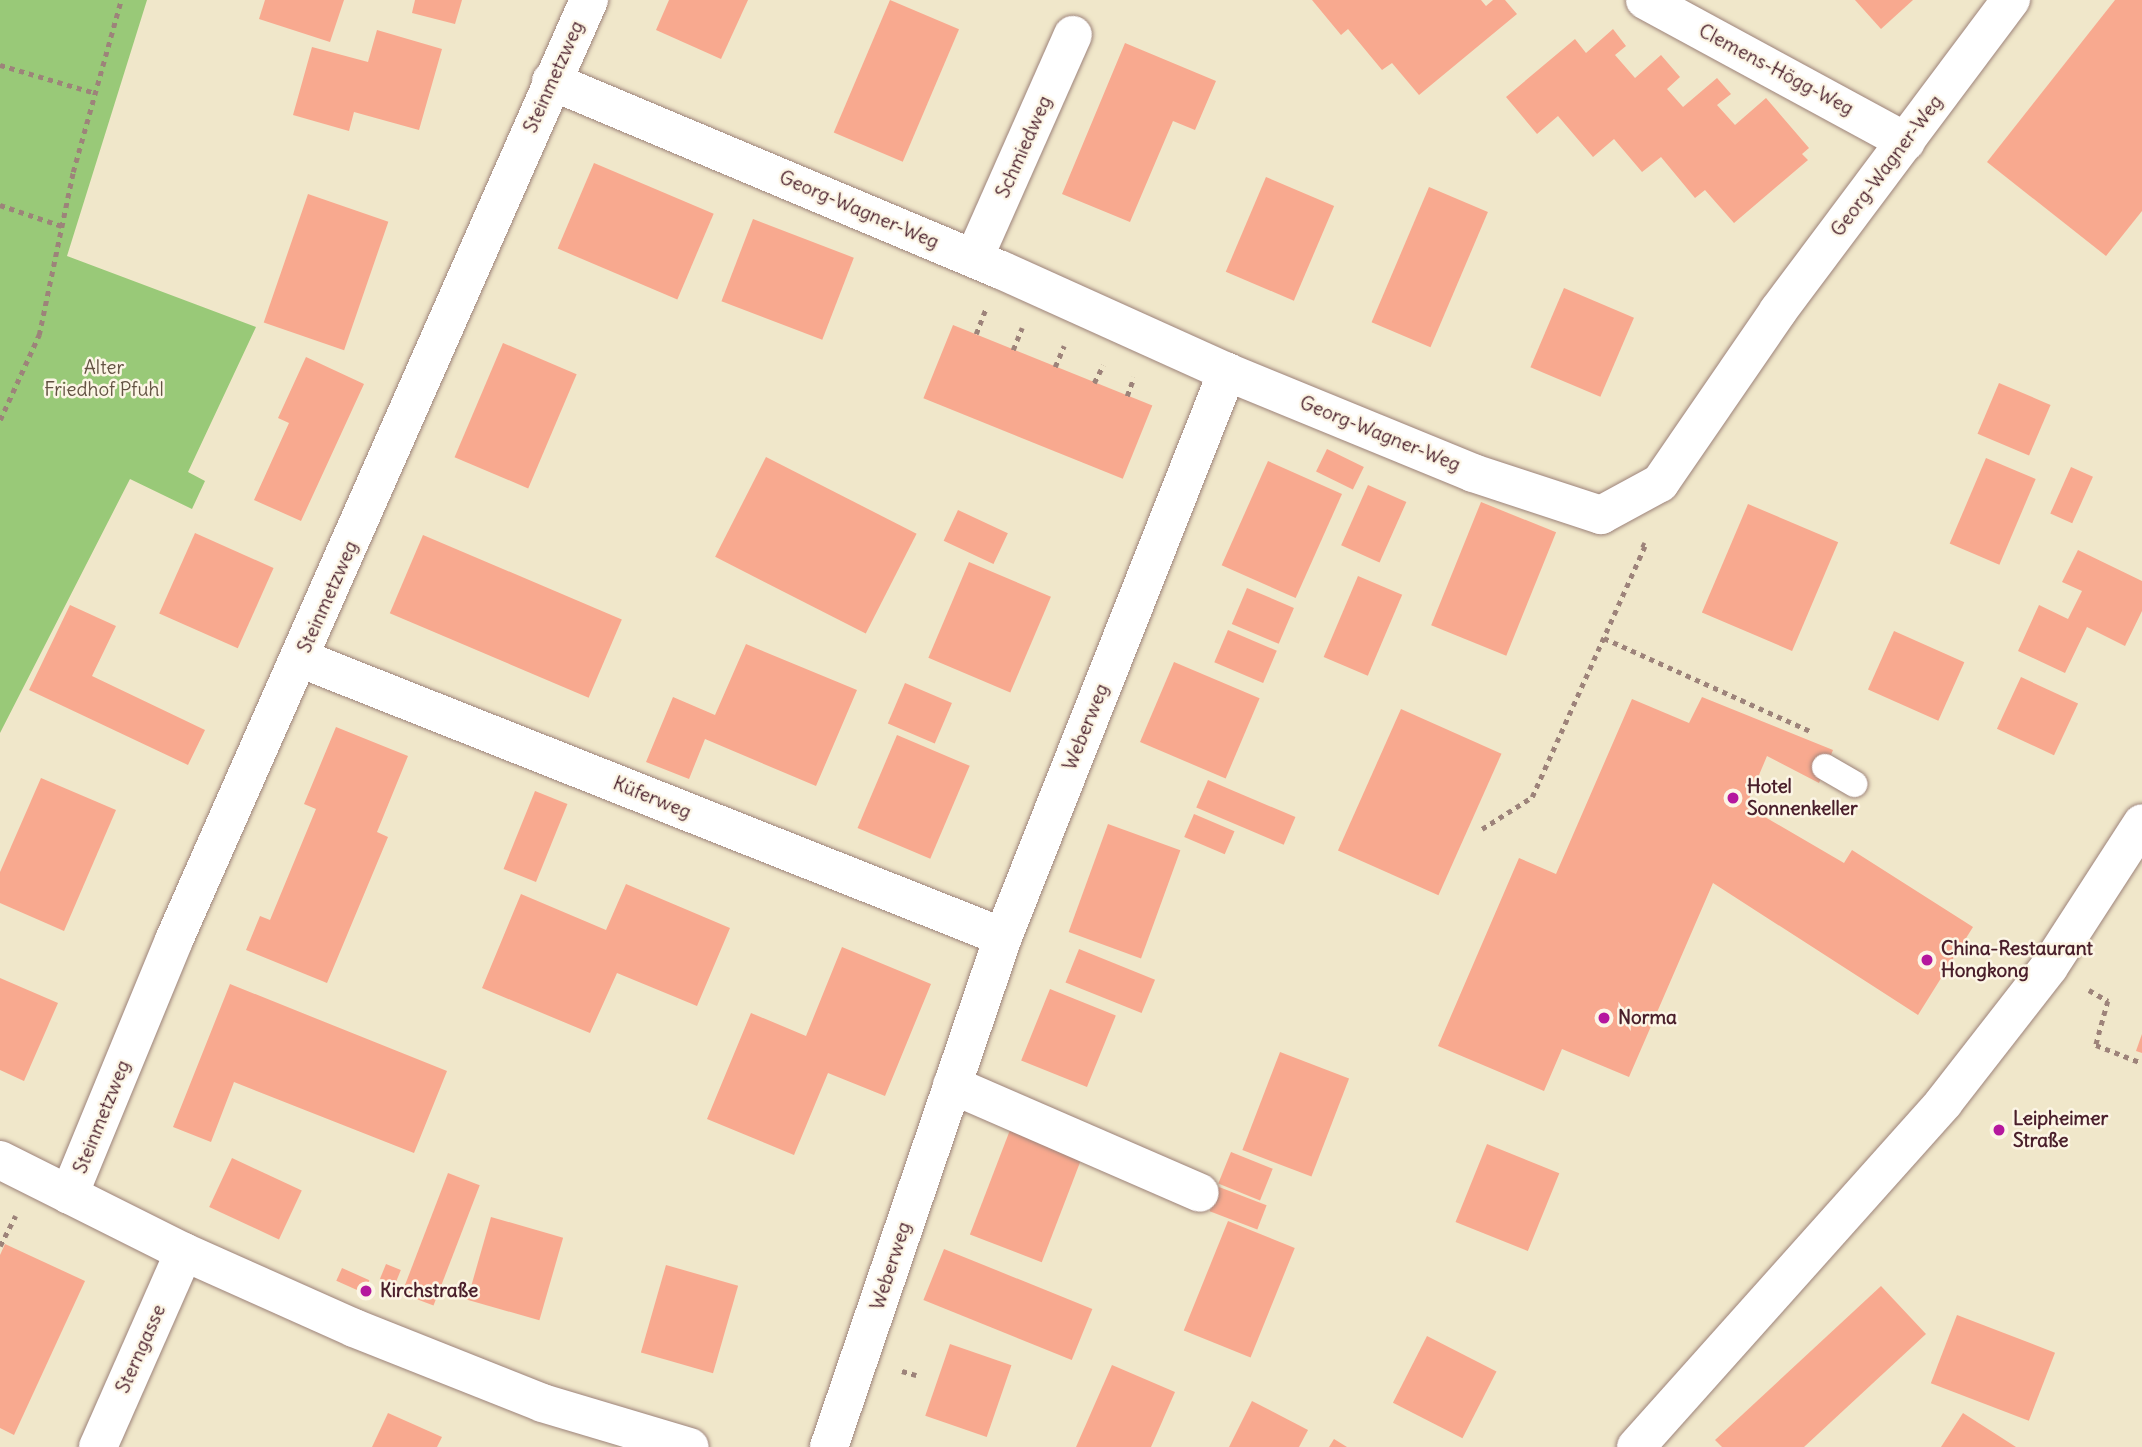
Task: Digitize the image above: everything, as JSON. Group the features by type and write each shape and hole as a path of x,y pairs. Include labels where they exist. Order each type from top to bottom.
{"street":[{"name":"Steinmetzweg","path":"69,1195 174,940 302,659 551,81 589,0"},
{"name":"Clemens-Högg-Weg","path":"1645,0 1906,142"},
{"name":"Georg-Wagner-Weg","path":"551,81 974,258 1227,372 1473,473 1601,515 1660,484 1779,310 2011,0"},
{"name":"Schmiedweg","path":"974,258 1073,35"},
{"name":"Weberweg","path":"829,1447 1003,937 1227,372"},
{"name":"Küferweg","path":"302,659 1003,937"},
{"path":"1636,1447 1923,1129 2049,967 2142,824"},
{"path":"952,1085 1200,1193"},
{"path":"0,1160 184,1252 354,1328 542,1403 690,1447"},
{"name":"Sterngasse","path":"98,1447 184,1252"}],"lane":[{"path":"1825,767 1853,784"}],"path":[{"path":"0,420 39,335 62,226 121,0"},
{"path":"0,65 95,93"},
{"path":"0,205 62,226"},
{"path":"1482,829 1532,797 1645,546 1601,515"},
{"path":"1604,638 1818,734"},
{"path":"2049,967 2108,1001 2096,1045 2142,1063"}],"green space":[{"name":"Alter Friedhof Pfuhl","path":"0,0 147,0 67,256 256,327 188,472 205,481 192,509 130,479 0,733"}],"building":[{"path":"265,0 344,0 330,42 259,19"},
{"path":"415,0 462,0 455,24 412,13"},
{"path":"669,0 748,0 721,59 656,30"},
{"path":"890,0 959,29 903,162 834,133"},
{"path":"1312,0 1481,0 1486,6 1493,0 1505,0 1517,14 1419,95 1392,63 1382,70 1348,29 1341,35"},
{"path":"1855,0 1913,0 1881,29"},
{"path":"2115,0 2142,0 2142,211 2106,256 1987,162"},
{"path":"1613,29 1626,46 1615,55 1635,78 1661,55 1680,77 1667,89 1683,107 1717,78 1731,94 1717,105 1735,125 1766,98 1809,148 1802,154 1808,160 1734,223 1705,190 1695,198 1661,157 1642,172 1614,139 1593,157 1558,116 1537,134 1506,97 1575,39 1586,53"},
{"path":"377,30 442,49 419,130 354,112 349,131 293,115 312,47 368,62"},
{"path":"1125,43 1216,81 1195,130 1173,121 1130,222 1062,194"},
{"path":"594,163 714,214 677,299 558,249"},
{"path":"1266,177 1334,206 1294,301 1226,272"},
{"path":"1429,187 1488,212 1430,347 1372,322"},
{"path":"308,194 388,222 344,350 264,323"},
{"path":"753,219 854,258 822,340 721,301"},
{"path":"1564,288 1634,318 1600,397 1530,367"},
{"path":"953,325 1152,406 1123,479 923,398"},
{"path":"503,343 577,374 528,488 455,457"},
{"path":"306,357 364,384 301,521 254,500 289,423 278,418"},
{"path":"1999,383 2051,405 2029,456 1978,434"},
{"path":"1327,449 1364,467 1353,489 1316,471"},
{"path":"766,457 917,534 866,634 715,557"},
{"path":"1986,458 2036,479 1999,565 1950,544"},
{"path":"1268,461 1342,494 1296,598 1222,565"},
{"path":"2071,467 2093,477 2072,523 2050,514"},
{"path":"1368,485 1406,502 1380,562 1341,545"},
{"path":"1481,502 1556,532 1506,656 1431,625"},
{"path":"1748,504 1838,542 1792,651 1702,613"},
{"path":"958,510 1008,533 993,564 944,541"},
{"path":"195,533 274,568 238,648 159,613"},
{"path":"423,535 622,619 589,698 390,613"},
{"path":"2078,550 2142,581 2142,611 2125,646 2087,627 2065,673 2018,651 2039,605 2068,619 2082,591 2062,582"},
{"path":"969,562 1051,597 1010,693 928,658"},
{"path":"1358,576 1402,595 1368,676 1324,657"},
{"path":"1247,588 1294,608 1279,644 1232,624"},
{"path":"70,605 116,626 92,676 205,730 188,765 29,690"},
{"path":"1228,630 1277,651 1263,683 1214,662"},
{"path":"1894,631 1964,662 1938,721 1868,689"},
{"path":"746,644 857,690 816,786 705,739 689,779 646,762 673,697 715,715"},
{"path":"1174,662 1260,698 1226,778 1140,742"},
{"path":"2021,677 2078,704 2054,755 1997,729"},
{"path":"905,683 952,703 935,743 888,724"},
{"path":"1702,697 1833,750 1819,783 1767,756 1746,806 1844,863 1852,850 1973,927 1918,1015 1713,883 1629,1077 1562,1049 1544,1091 1438,1046 1519,858 1556,874 1632,699 1689,723"},
{"path":"1401,709 1501,754 1438,895 1338,851"},
{"path":"336,727 408,756 377,832 388,837 327,983 246,950 260,916 270,920 316,809 304,804"},
{"path":"897,735 970,766 930,859 858,828"},
{"path":"41,778 116,810 64,931 0,903 0,872"},
{"path":"1208,780 1295,817 1284,845 1196,808"},
{"path":"535,791 567,804 536,882 504,869"},
{"path":"1194,814 1235,831 1225,854 1184,837"},
{"path":"1108,824 1180,850 1141,958 1069,932"},
{"path":"626,884 730,928 697,1006 617,973 590,1033 482,988 521,894 606,930"},
{"path":"842,947 931,984 885,1096 828,1073 794,1155 707,1119 751,1013 806,1036"},
{"path":"1079,949 1155,980 1142,1013 1066,982"},
{"path":"0,978 58,1003 24,1081 0,1070"},
{"path":"230,984 447,1071 414,1153 234,1082 211,1142 173,1127"},
{"path":"1050,989 1116,1016 1087,1087 1021,1060"},
{"path":"2142,1034 2142,1053 2136,1051"},
{"path":"1280,1052 1349,1079 1311,1177 1242,1150"},
{"path":"1010,1130 1082,1158 1042,1262 970,1235"},
{"path":"1487,1144 1559,1173 1528,1251 1456,1222"},
{"path":"1231,1152 1273,1169 1260,1200 1218,1184"},
{"path":"232,1158 302,1191 279,1239 209,1207"},
{"path":"448,1173 480,1185 434,1306 402,1293"},
{"path":"1219,1187 1267,1205 1257,1230 1210,1211"},
{"path":"491,1217 563,1238 539,1320 467,1300"},
{"path":"1228,1221 1295,1248 1251,1357 1184,1330"},
{"path":"5,1244 85,1281 14,1435 0,1428 0,1255"},
{"path":"944,1249 1092,1309 1072,1360 923,1300"},
{"path":"386,1264 401,1270 395,1285 380,1279"},
{"path":"666,1265 738,1286 713,1373 641,1352"},
{"path":"342,1268 369,1280 364,1293 336,1281"},
{"path":"1881,1286 1926,1334 1804,1447 1722,1447 1715,1440"},
{"path":"1957,1315 2055,1353 2029,1421 1931,1383"},
{"path":"1427,1336 1496,1371 1462,1438 1393,1403"},
{"path":"950,1344 1011,1365 987,1437 925,1416"},
{"path":"1112,1365 1175,1392 1151,1447 1076,1447"},
{"path":"1252,1401 1308,1430 1299,1447 1229,1447"},
{"path":"388,1413 442,1437 437,1447 372,1447"},
{"path":"1963,1413 2016,1447 1941,1447"},
{"path":"1334,1439 1347,1447 1329,1447"}],"place":[{"name":"Hotel Sonnenkeller","path":"1733,798"},
{"name":"China-Restaurant Hongkong","path":"1927,960"},
{"name":"Norma","path":"1604,1018"},
{"name":"Leipheimer Straße","path":"1999,1130"},
{"name":"Kirchstraße","path":"366,1291"}]}
